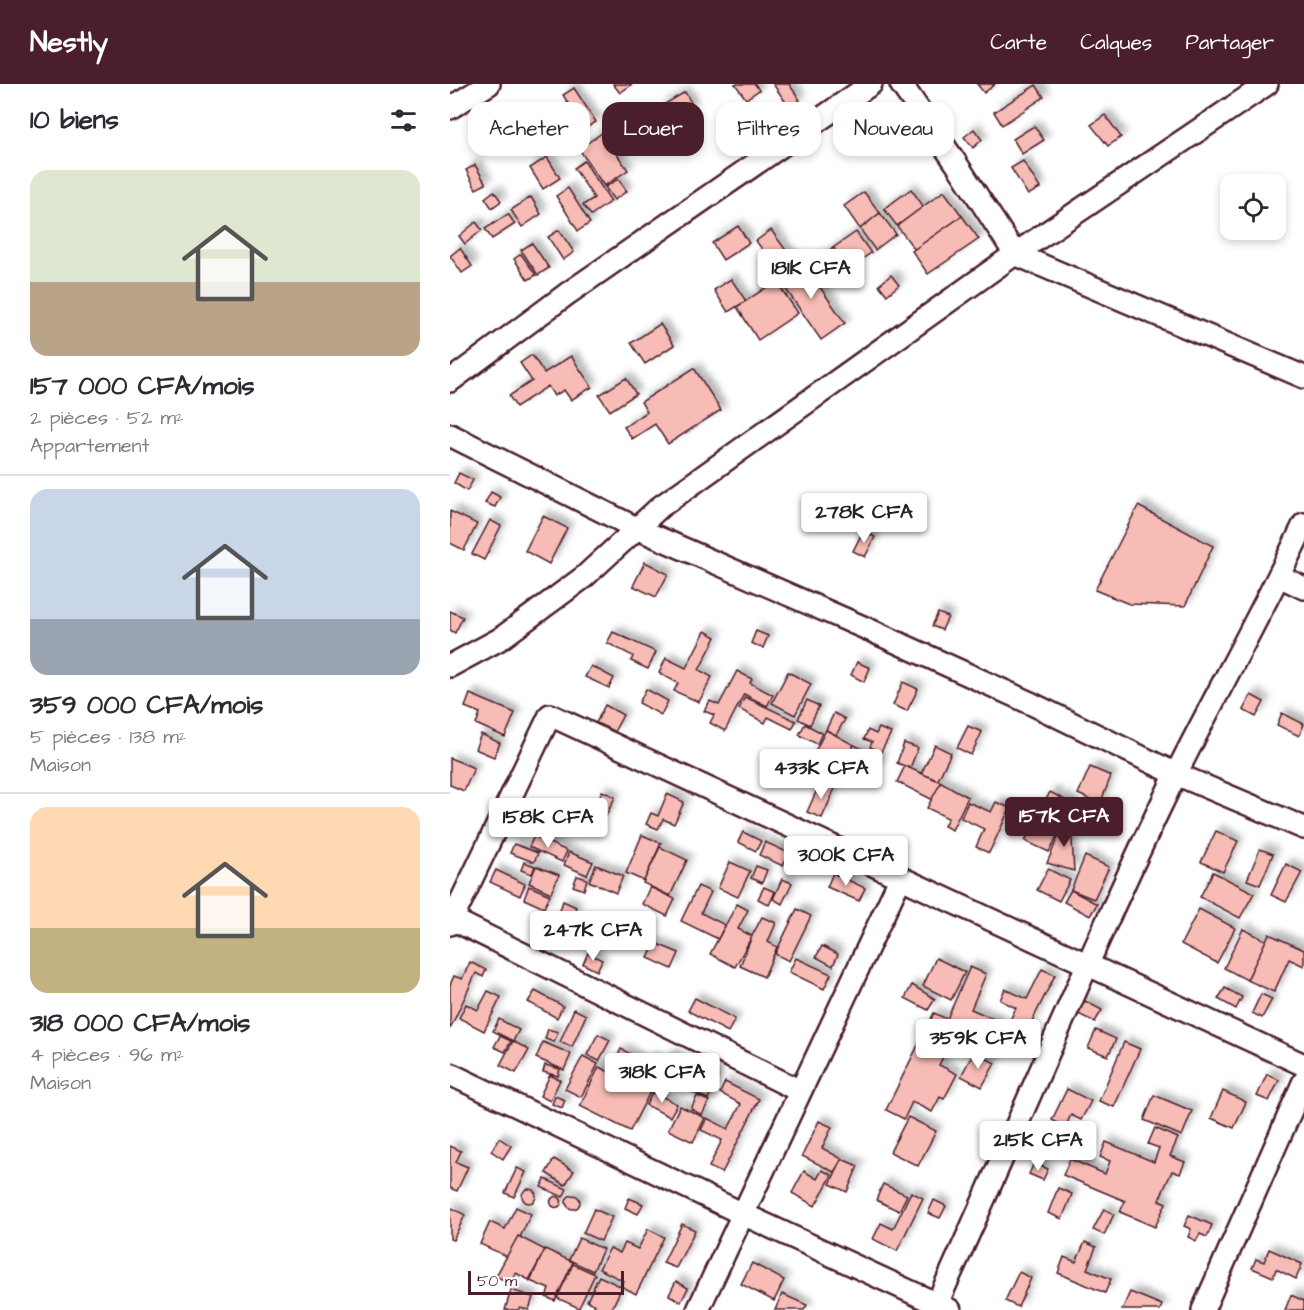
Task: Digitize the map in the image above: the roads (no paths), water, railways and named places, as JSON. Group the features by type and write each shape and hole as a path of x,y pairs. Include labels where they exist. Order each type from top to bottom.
{"street":[{"path":"450,108 489,84"},
{"path":"450,381 567,294 871,84"},
{"path":"901,84 1015,254 1304,377"},
{"path":"450,666 500,639 584,577 660,507 1015,254 1267,84"},
{"path":"450,435 636,528 1028,702 1176,774 1304,828"},
{"path":"450,1074 940,1308 1088,964 1176,774 1304,524"},
{"path":"1279,576 1304,588"},
{"path":"800,1091 451,921 550,715 1304,1065"},
{"path":"698,1310 900,879"},
{"path":"1203,1310 1304,1081"}]}
